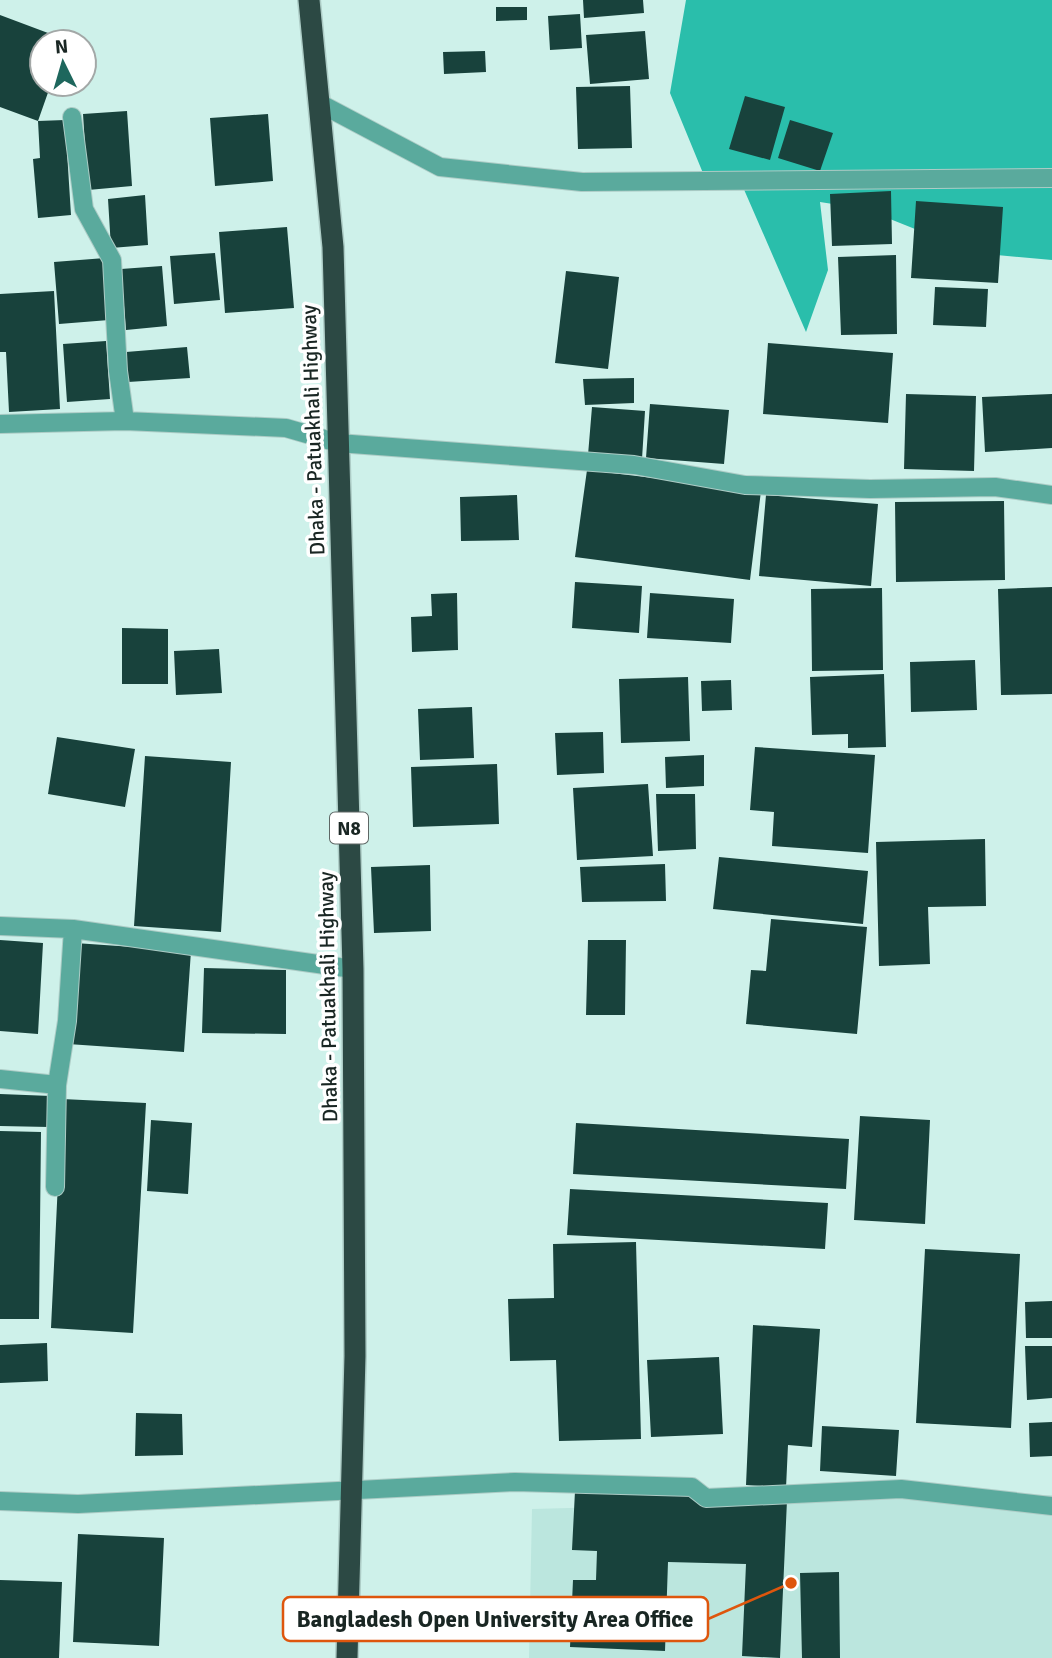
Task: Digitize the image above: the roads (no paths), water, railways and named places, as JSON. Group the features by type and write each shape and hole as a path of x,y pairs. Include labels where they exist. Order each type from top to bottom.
{"highway":[{"name":"Dhaka - Patuakhali Highway","path":"309,0 333,247 353,970 355,1356 347,1658"}],"street":[{"path":"320,103 440,167 569,180 1052,178"},
{"path":"72,117 84,209 112,260 118,371 125,421"},
{"path":"0,424 125,421 286,428 338,443 634,464 745,485 870,489 995,487 1052,495"},
{"path":"0,926 73,929 353,970"},
{"path":"55,1187 57,1085 67,1021 73,929"},
{"path":"0,1079 57,1085"},
{"path":"0,1501 78,1504 529,1482 691,1487 706,1498 901,1489 1052,1506"}],"place":[{"name":"Bangladesh Open University Area Office","path":"791,1583"}]}
